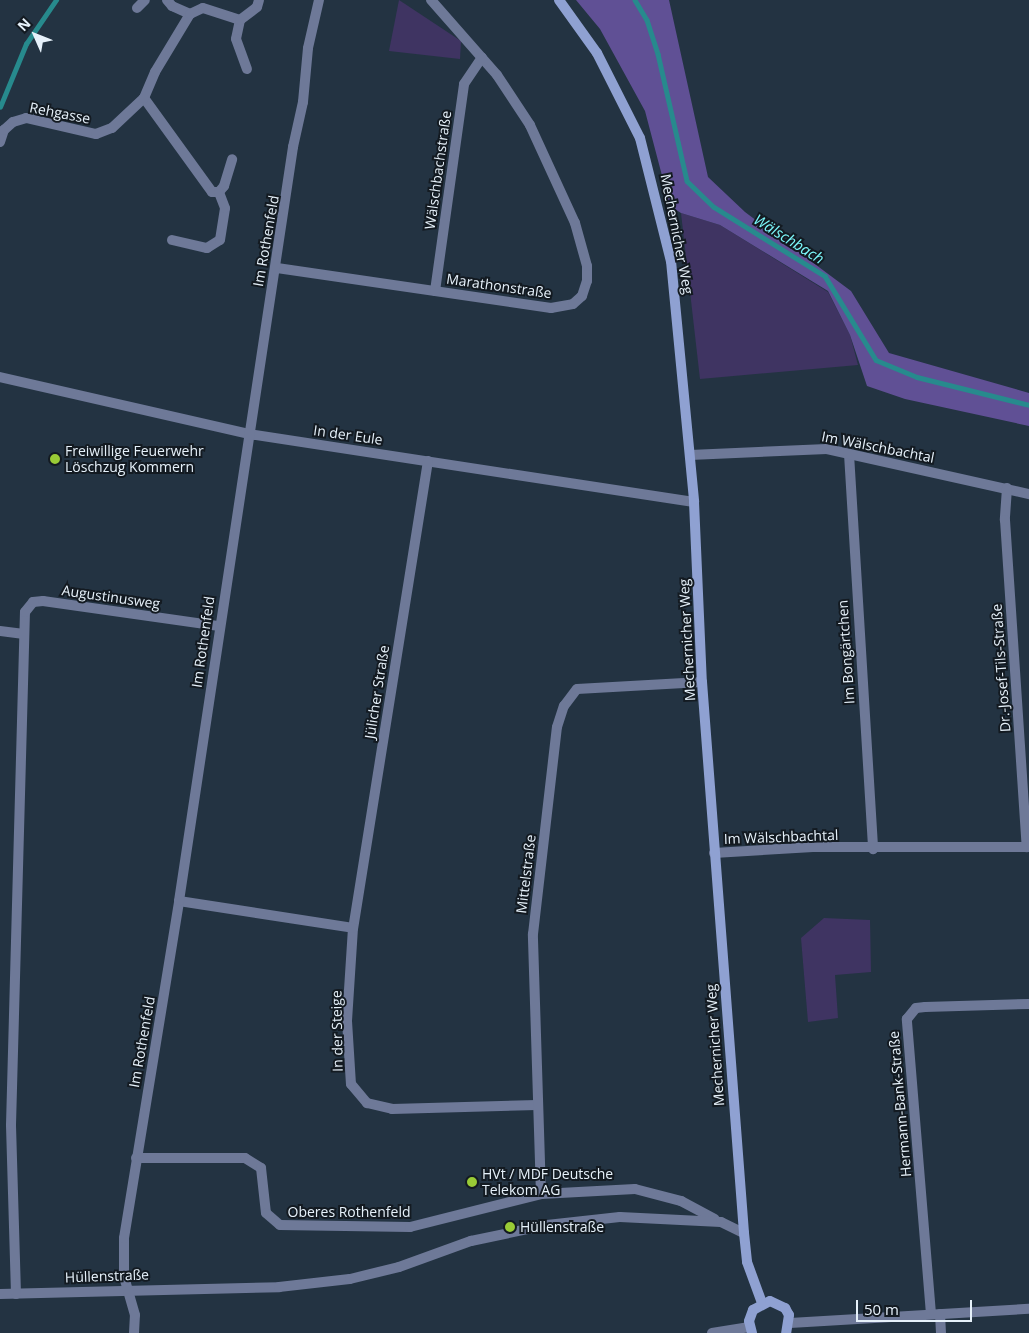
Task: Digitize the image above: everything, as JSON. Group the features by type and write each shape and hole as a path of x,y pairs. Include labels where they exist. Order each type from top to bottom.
{"street":[{"path":"137,8 144,0"},
{"path":"167,0 172,6 190,14 203,8 240,20"},
{"path":"247,69 236,38 240,20 257,7 259,0"},
{"name":"Im Rothenfeld","path":"134,1333 135,1315 126,1288 124,1238 179,901 219,626 277,268 293,147 303,102 308,48 319,0"},
{"name":"Marathonstraße","path":"277,268 562,308 582,296 588,281 574,223 558,183 530,125 482,56 431,0"},
{"name":"Mechernicher Weg","path":"559,0 597,53 640,138 652,177 671,261 694,502 702,682 744,1233 747,1262 762,1302"},
{"name":"Rehgasse","path":"0,142 4,130 13,122 26,118 96,134 112,128 144,98 155,72 190,14"},
{"name":"Wälschbachstraße","path":"435,291 464,84 482,56"},
{"path":"144,98 212,192 219,192"},
{"path":"172,240 207,248 220,240 226,208 219,192 232,159"},
{"name":"In der Eule","path":"0,377 249,434 694,502"},
{"name":"Im Wälschbachtal","path":"690,455 806,449 849,454 1029,494"},
{"name":"Im Bongärtchen","path":"849,454 873,849"},
{"name":"Jülicher Straße","path":"353,928 428,460"},
{"name":"Dr.-Josef-Tils-Straße","path":"1007,488 1005,520 1028,847"},
{"name":"Augustinusweg","path":"16,1294 11,1125 25,612 32,602 43,601 219,626"},
{"path":"0,632 24,634"},
{"name":"Mittelstraße","path":"540,1194 533,934 558,727 564,706 577,689 702,682"},
{"name":"Im Wälschbachtal","path":"714,853 813,847 873,849 1028,847"},
{"path":"179,901 353,928"},
{"name":"In der Steige","path":"353,928 347,1021 351,1084 367,1104 392,1109 537,1105"},
{"name":"Hermann-Bank-Straße","path":"941,1333 935,1314 907,1019 916,1008 1029,1004"},
{"name":"Oberes Rothenfeld","path":"136,1158 245,1158 261,1168 266,1213 280,1225 410,1227 540,1194 635,1188 681,1201 721,1222"},
{"name":"Hüllenstraße","path":"0,1294 126,1288 279,1287 350,1280 399,1267 471,1241 547,1225 611,1218 721,1222 744,1233"},
{"path":"712,1333 751,1330 750,1315 762,1302 778,1303 785,1308 788,1328 935,1314 1029,1309"}],"shaded area":[{"path":"399,0 461,41 460,59 389,51"},
{"path":"576,0 669,0 708,177 745,212 851,291 889,353 1029,393 1029,426 905,399 867,386 850,335 828,291 720,225 681,213 670,206 645,111 600,29"},
{"path":"681,213 720,225 828,292 850,335 858,365 700,379"},
{"path":"824,918 870,920 871,972 835,975 838,1018 808,1022 801,938"}],"waterway":[{"path":"0,107 26,44 56,0"},
{"name":"Wälschbach","path":"635,0 647,20 658,54 687,181 714,207 825,276 876,360 917,377 1029,405"}],"place":[{"name":"Freiwillige Feuerwehr Löschzug Kommern","path":"55,459"},
{"name":"HVt / MDF Deutsche Telekom AG","path":"472,1182"},
{"name":"Hüllenstraße","path":"510,1227"}]}
